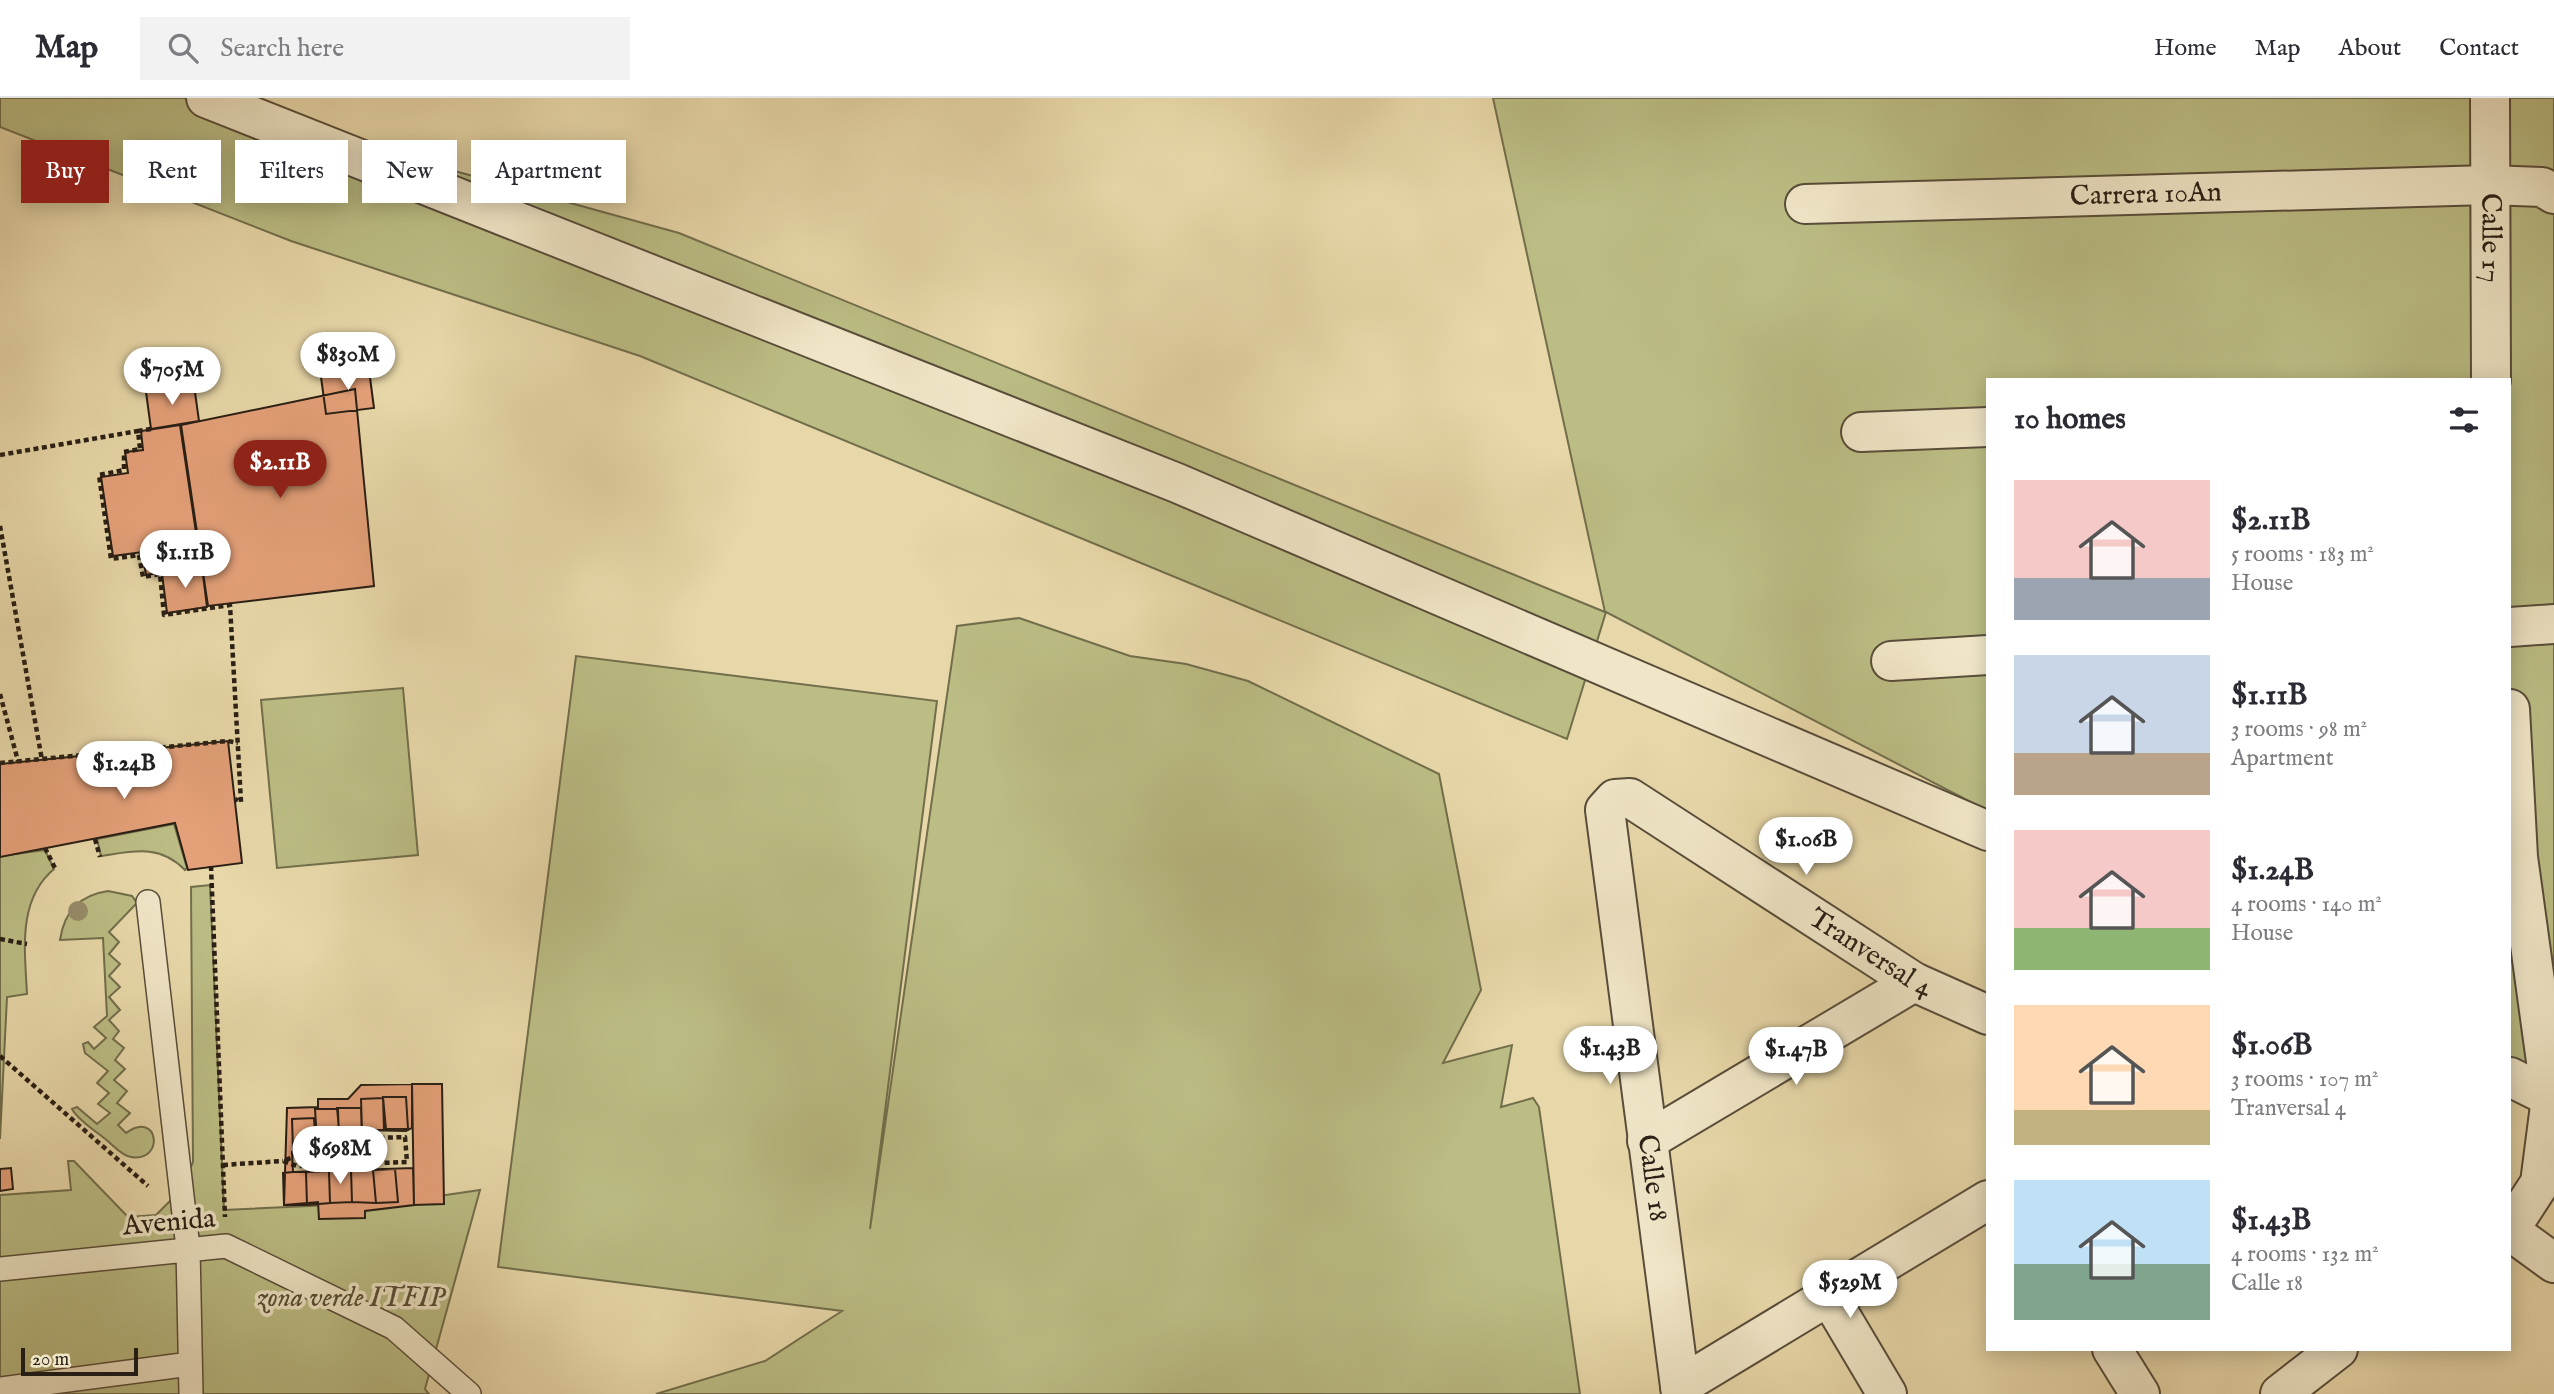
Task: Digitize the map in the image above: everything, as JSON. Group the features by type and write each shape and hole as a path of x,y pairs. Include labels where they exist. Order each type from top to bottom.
{"street":[{"path":"206,98 1177,483 1986,830"},
{"name":"Calle 17","path":"2490,98 2491,378"},
{"name":"Carrera 10An","path":"1805,204 2489,185 2542,187 2554,194"},
{"path":"1861,432 1986,427"},
{"path":"2511,627 2554,624"},
{"path":"1891,661 1986,655"},
{"path":"2511,746 2514,858 2553,1098 2540,1184 2511,1228"},
{"name":"Tranversal 4","path":"1615,799 1630,798 1914,982 1986,1014"},
{"name":"Calle 18","path":"1615,799 1605,810 1680,1390"},
{"path":"1647,1141 1914,982"},
{"path":"2511,1077 2553,1098"},
{"path":"1680,1390 1986,1201"},
{"path":"2511,1231 2554,1262"},
{"path":"1829,1298 1887,1394"},
{"path":"2113,1351 2140,1394"},
{"path":"2280,1394 2335,1351"}],"lane":[{"path":"148,902 188,1248 191,1394"},
{"name":"Avenida","path":"0,1269 226,1246 394,1328 469,1394"},
{"path":"0,1389 190,1363"}],"path":[{"path":"0,455 151,429"},
{"path":"138,431 140,449 124,452 124,470 99,475 111,559 139,555 143,576 160,574 164,615 230,605 241,802 234,799"},
{"path":"0,526 42,760"},
{"path":"0,694 18,761"},
{"path":"0,763 228,741 238,743"},
{"path":"95,839 100,857"},
{"path":"45,848 56,870"},
{"path":"211,866 226,1246"},
{"path":"0,939 27,944"},
{"path":"0,1056 185,1219"},
{"path":"223,1165 326,1155 325,1149 377,1147 377,1138 405,1137 407,1162 297,1166 283,1161"}],"green space":[{"path":"0,98 191,98 343,140 235,140 235,203 348,203 348,141 362,145 362,203 457,203 457,172 471,175 471,203 571,203 679,233 1605,612 1493,98 2554,98 2554,1105 2511,1083 2511,378 1986,378 1986,810 1606,612 1567,739 640,356 291,241 194,203 221,203 221,140 123,140 123,175 109,170 109,140 33,140 0,127"},
{"path":"1019,618 1130,656 1186,664 1248,681 1439,774 1481,990 1443,1063 1512,1045 1501,1107 1533,1098 1539,1107 1580,1394 656,1394 765,1361 842,1311 498,1267 576,656 937,701 870,1229 957,626"},
{"path":"403,688 418,855 277,868 261,700"},
{"path":"174,824 187,868 185,870 166,856 146,851 101,856 97,839"},
{"path":"45,850 54,869 42,882 29,911 25,944 27,994 7,997 0,1139 0,856"},
{"name":"zona verde ITFIP","path":"210,885 224,1210 398,1202 480,1190 425,1389 429,1394 0,1394 0,1195 71,1190 68,1161 74,1161 128,1217 156,1215 180,1191 193,1162 191,887"},
{"path":"108,891 132,896 137,903 109,932 119,942 109,954 120,964 109,976 120,987 109,997 120,1010 109,1020 119,1031 113,1039 124,1048 115,1060 125,1069 114,1080 127,1091 117,1103 130,1113 118,1125 126,1133 137,1127 145,1127 154,1138 153,1146 142,1157 131,1157 121,1152 82,1121 72,1109 77,1107 97,1124 110,1113 98,1104 109,1093 97,1083 108,1071 85,1053 83,1044 88,1042 94,1049 106,1038 94,1027 107,1016 103,938 60,940 65,921 75,907 89,896"}],"building":[{"path":"369,370 374,408 326,414 321,377"},
{"path":"194,385 199,421 151,429 146,392"},
{"path":"355,389 374,586 208,606 181,425"},
{"path":"180,425 201,566 146,575 142,552 113,556 101,477 128,473 125,452 143,450 141,431"},
{"path":"202,567 207,607 167,613 162,574"},
{"path":"228,741 242,863 188,870 175,823 0,857 0,764"},
{"path":"412,1084 412,1128 406,1131 361,1130 363,1141 325,1141 325,1146 319,1151 292,1152 293,1172 413,1168 414,1205 365,1211 365,1218 319,1219 318,1202 284,1205 287,1108 318,1107 318,1099 348,1099 361,1085"},
{"path":"412,1084 442,1084 444,1204 414,1205"},
{"path":"383,1097 406,1097 408,1129 386,1129"},
{"path":"383,1098 384,1130 362,1130 361,1099"},
{"path":"337,1108 361,1108 362,1140 340,1140"},
{"path":"315,1109 338,1109 339,1141 317,1141"},
{"path":"314,1118 316,1150 293,1150 292,1119"},
{"path":"11,1168 13,1189 0,1191 0,1169"},
{"path":"395,1169 398,1202 376,1203 373,1170"},
{"path":"351,1170 352,1202 330,1203 329,1171"},
{"path":"351,1170 373,1170 376,1203 352,1202"},
{"path":"329,1171 330,1203 307,1205 306,1172"},
{"path":"306,1172 307,1205 284,1205 283,1173"}]}
